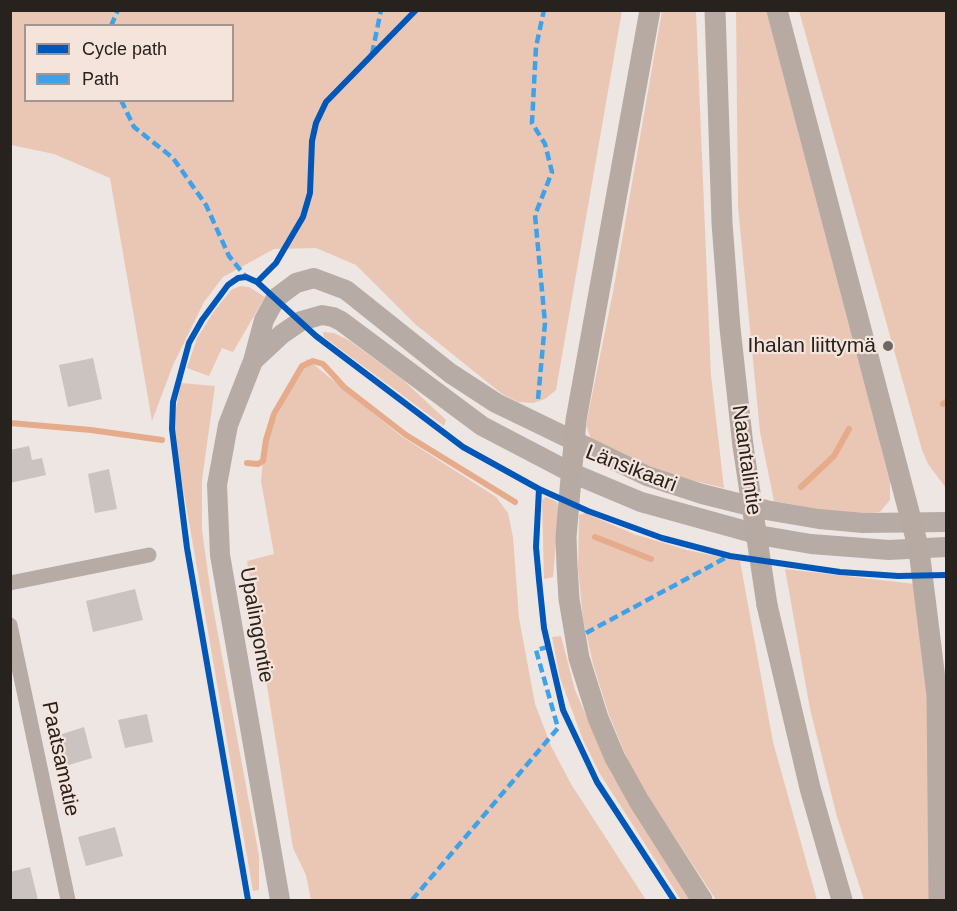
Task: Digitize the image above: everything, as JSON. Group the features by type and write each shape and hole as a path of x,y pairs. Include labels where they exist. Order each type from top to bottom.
{"main road":[{"path":"650,10 591,330 574,442 567,537 569,598 586,683 615,758 702,900"},
{"name":"Naantalintie","path":"715,10 722,223 730,328 743,446 767,605 810,788 842,900"},
{"path":"777,10 919,550 937,695 939,900"}],"street":[{"name":"Upalingontie","path":"280,900 220,555 217,522 221,454 234,405 253,361 264,320 282,291 303,279 314,278 346,291"},
{"name":"Länsikaari","path":"346,291 450,373 496,403 647,476 702,494 766,510 863,523 946,522"},
{"name":"Upalingontie","path":"253,361 282,333 301,321 322,315 341,321"},
{"name":"Länsikaari","path":"341,321 482,426 572,473 641,502 764,536 811,544 919,550 946,548"},
{"path":"10,583 149,555"},
{"name":"Paatsamatie","path":"10,625 68,900"}],"shaded area":[{"path":"10,11 622,11 556,390 545,399 533,403 518,402 502,394 415,324 356,265 316,248 274,249 223,277 204,302 173,365 152,421 110,178 54,154 11,145"},
{"path":"662,11 696,11 711,375 724,488 674,476 599,446 592,442 586,425 613,292"},
{"path":"736,11 767,11 890,477 890,500 880,512 851,515 774,501 760,432 738,207"},
{"path":"799,11 945,11 946,488 928,464 922,450"},
{"path":"240,286 249,287 265,297 233,352 222,348 209,376 187,368 197,338 215,310 231,290"},
{"path":"323,332 334,333 350,341 402,379 446,420 444,426 324,337"},
{"path":"307,359 401,436 496,497 508,513 513,537 519,618 535,704 551,746 571,784 646,900 311,900 306,875 293,848 247,561 274,554 261,481 265,438"},
{"path":"181,383 215,386 202,480 202,530 212,602 259,856 259,890 253,891 177,453 174,419"},
{"path":"546,497 557,502 559,510 553,577 544,579 542,500"},
{"path":"585,513 634,534 687,550 740,561 773,742 817,900 716,900 631,768 609,715 593,664 583,619 578,569 579,515"},
{"path":"785,569 915,584 927,687 930,900 864,900 837,817 810,709"},
{"path":"561,636 575,690 611,773 690,900 681,900 600,774 583,740 560,678 552,637"}],"building":[{"path":"93,358 102,399 68,407 59,365"},
{"path":"29,446 32,460 42,458 46,475 10,483 10,450"},
{"path":"109,469 117,509 95,513 88,474"},
{"path":"135,589 143,620 93,632 86,601"},
{"path":"147,714 153,742 125,748 118,720"},
{"path":"84,727 92,758 59,768 50,738"},
{"path":"115,827 123,856 86,866 78,837"},
{"path":"30,867 38,900 10,900 10,872"}],"waterway":[{"path":"247,463 258,464 263,461 266,440 274,414 302,366 313,361 323,364 344,387 406,435 515,502"},
{"path":"10,423 91,430 162,440"},
{"path":"801,487 834,456 849,429"},
{"path":"595,537 651,559"}],"marked path":[{"path":"112,24 118,10"},
{"path":"372,54 381,10"},
{"path":"538,399 545,323 535,215 552,172 545,144 532,123 536,47 544,10"},
{"path":"122,102 134,127 173,158 206,205 229,256 246,277"},
{"path":"586,633 729,556"},
{"path":"412,900 558,728 536,650 548,647"}],"cycle path":[{"path":"257,282 276,263 303,217 310,193 312,141 316,123 326,102 416,10"},
{"path":"248,900 187,548 172,429 173,402 189,343 202,320 228,285 238,278 246,277 257,282 316,336 463,447 539,489 588,511 662,538 730,556 840,572 898,576 946,575"},
{"path":"539,489 536,547 544,628 563,710 597,782 674,900"}],"place":[{"name":"Ihalan liittymä","path":"888,346"}]}
